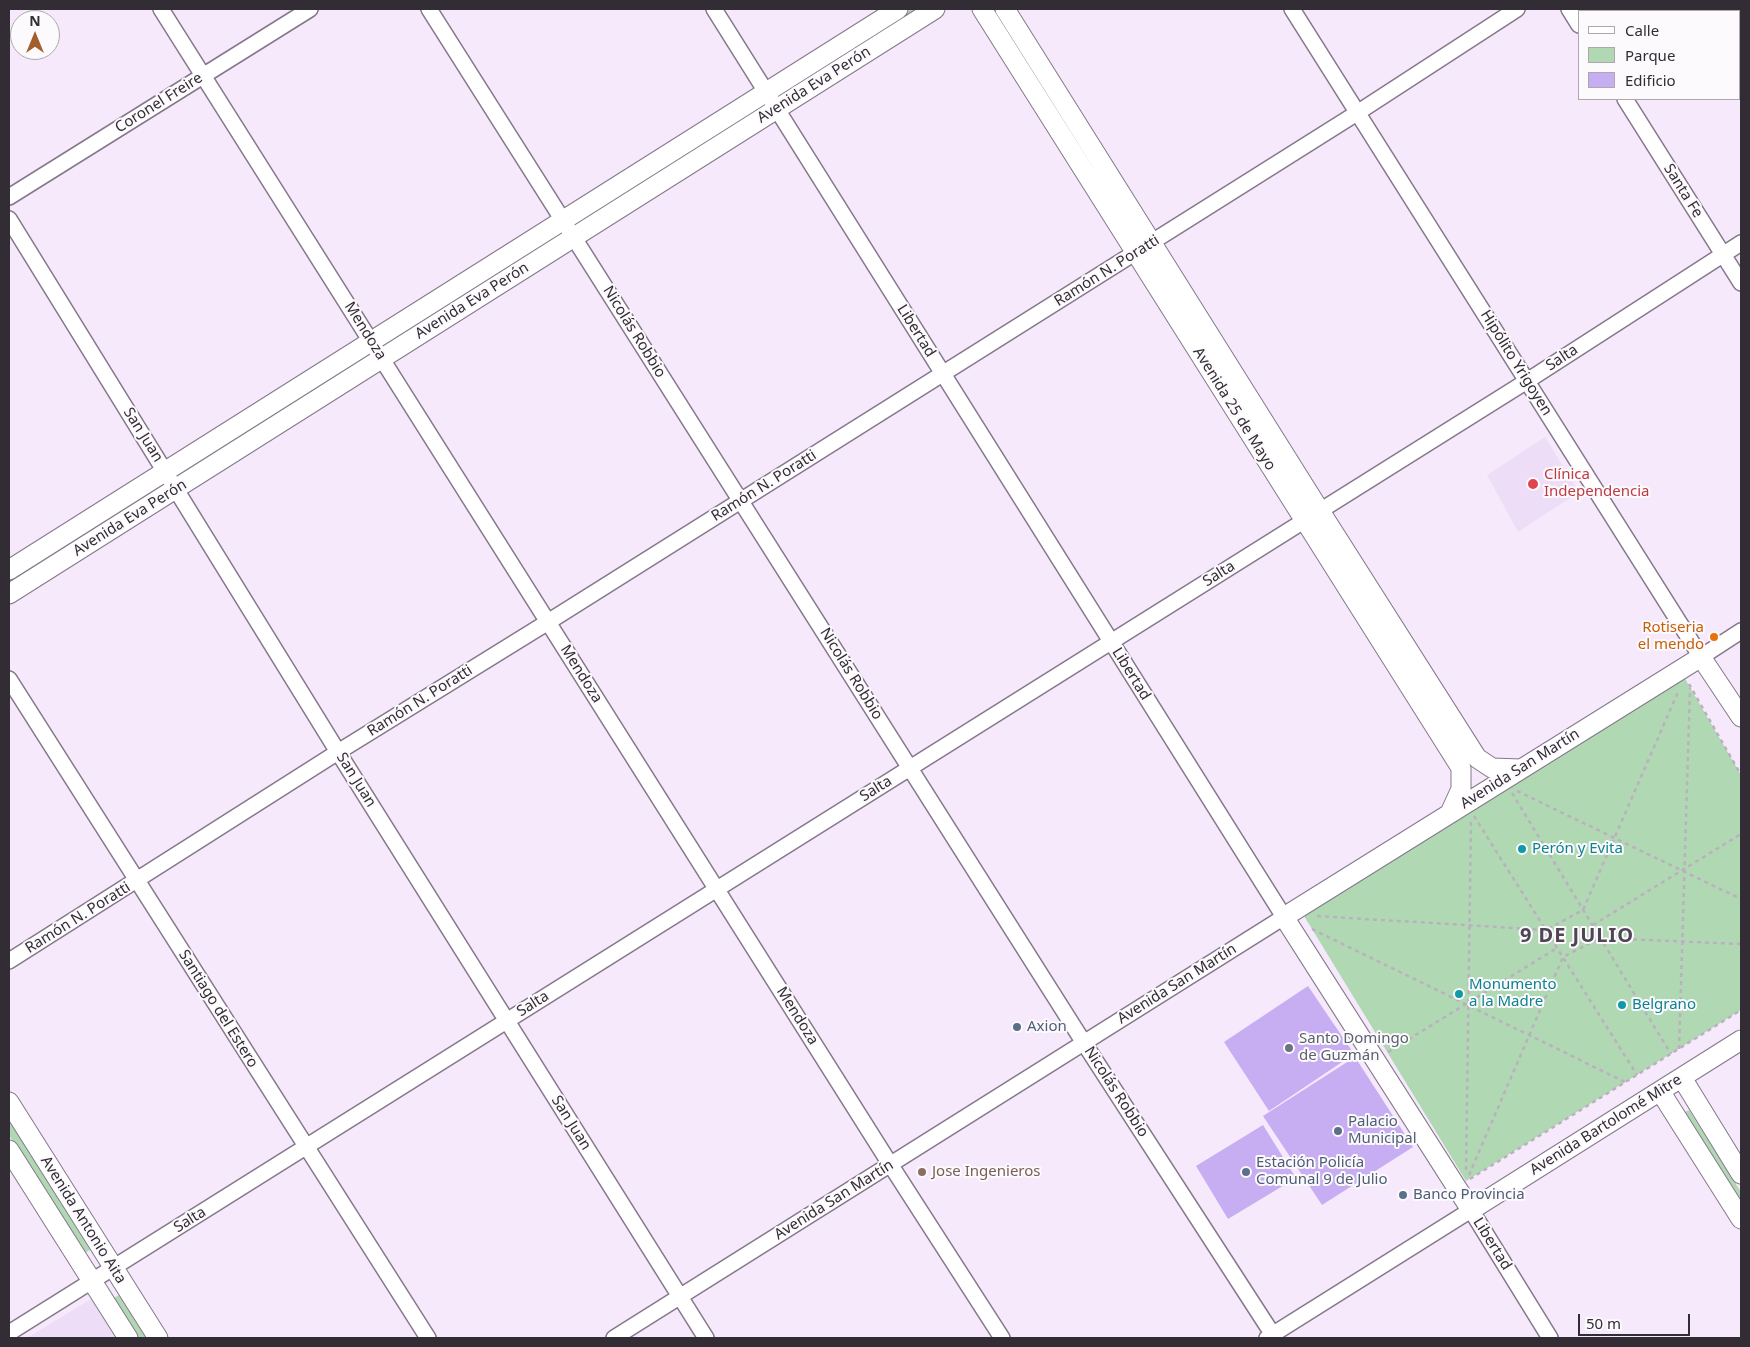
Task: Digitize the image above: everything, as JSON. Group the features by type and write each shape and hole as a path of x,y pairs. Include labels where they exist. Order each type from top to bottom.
{"main road":[{"name":"Avenida Eva Perón","path":"9,570 898,9"},
{"name":"Avenida Eva Perón","path":"9,594 935,9"},
{"name":"Avenida 25 de Mayo","path":"982,9 1135,253 1477,758 1492,768 1521,769"},
{"name":"Avenida 25 de Mayo","path":"1005,9 1151,243 1461,768 1461,789 1450,813"},
{"name":"Hipólito Yrigoyen","path":"1701,657 1741,717"},
{"name":"Avenida San Martín","path":"1284,917 1701,657"},
{"name":"Libertad","path":"1284,917 1471,1210"},
{"name":"Avenida Bartolomé Mitre","path":"1471,1210 1741,1040"},
{"path":"1682,1078 1741,1174"},
{"path":"1660,1091 1741,1219"},
{"name":"Avenida Antonio Aita","path":"9,1102 158,1338"},
{"name":"Avenida Antonio Aita","path":"9,1150 128,1338"}],"street":[{"name":"Mendoza","path":"160,9 1002,1338"},
{"name":"Coronel Freire","path":"9,197 310,9"},
{"name":"Nicolás Robbio","path":"429,9 1272,1337"},
{"name":"Libertad","path":"714,9 1284,917"},
{"name":"Hipólito Yrigoyen","path":"1292,9 1701,657"},
{"name":"Ramón N. Poratti","path":"9,961 338,752 1357,113 1517,9"},
{"path":"1569,9 1578,23"},
{"name":"Santa Fe","path":"1626,100 1741,283"},
{"name":"San Juan","path":"9,220 338,752 706,1338"},
{"name":"Salta","path":"9,1333 1527,381 1741,242"},
{"name":"Avenida San Martín","path":"1701,657 1741,631"},
{"name":"Santiago del Estero","path":"9,679 428,1338"},
{"name":"Avenida San Martín","path":"614,1338 1284,917"},
{"name":"Libertad","path":"1471,1210 1550,1338"},
{"name":"Avenida Bartolomé Mitre","path":"1272,1337 1471,1210"}],"path":[{"path":"1684,677 1741,775"},
{"path":"1314,916 1546,930 1584,910 1680,686"},
{"path":"1679,1049 1690,686"},
{"path":"1671,1054 1509,787 1741,899"},
{"path":"1466,1181 1471,811 1637,1075"},
{"path":"1593,926 1741,834"},
{"path":"1308,922 1317,937"},
{"path":"1312,929 1625,1082"},
{"path":"1466,1181 1563,957 1600,938 1741,944"},
{"path":"1388,1052 1557,948"},
{"path":"1466,1181 1741,1010"}],"shaded area":[{"name":"Clínica Independencia","path":"1545,437 1579,492 1518,532 1487,475"},
{"path":"96,1296 122,1338 27,1338"}],"green space":[{"path":"911,9 924,9 782,98 779,92"},
{"path":"749,110 752,116 589,218 585,213"},
{"path":"548,238 551,244 388,346 385,340"},
{"path":"346,365 349,370 186,473 183,467"},
{"path":"150,489 154,494 9,586 9,577"},
{"path":"1684,677 1741,775 1741,1010 1466,1181 1304,916"},
{"path":"1689,1110 1741,1192 1741,1200 1685,1112"},
{"path":"9,1120 90,1250 83,1254 9,1135"},
{"path":"119,1295 146,1338 137,1338 112,1299"}],"building":[{"name":"Santo Domingo de Guzmán","path":"1308,986 1354,1054 1269,1111 1224,1042"},
{"name":"Palacio Municipal","path":"1355,1057 1413,1147 1322,1205 1263,1116"},
{"name":"Estación Policía Comunal 9 de Julio","path":"1263,1125 1296,1178 1228,1219 1196,1166"}],"place":[{"name":"Clínica Independencia","path":"1533,484"},
{"name":"Rotiseria el mendo","path":"1714,637"},
{"name":"Perón y Evita","path":"1522,849"},
{"name":"Monumento a la Madre","path":"1459,994"},
{"name":"Belgrano","path":"1622,1005"},
{"name":"Axion","path":"1017,1027"},
{"name":"Santo Domingo de Guzmán","path":"1289,1048"},
{"name":"Palacio Municipal","path":"1338,1131"},
{"name":"Jose Ingenieros","path":"922,1172"},
{"name":"Estación Policía Comunal 9 de Julio","path":"1246,1172"},
{"name":"Banco Provincia","path":"1403,1195"}],"district":[{"name":"9 DE JULIO","path":"1577,936"}]}
